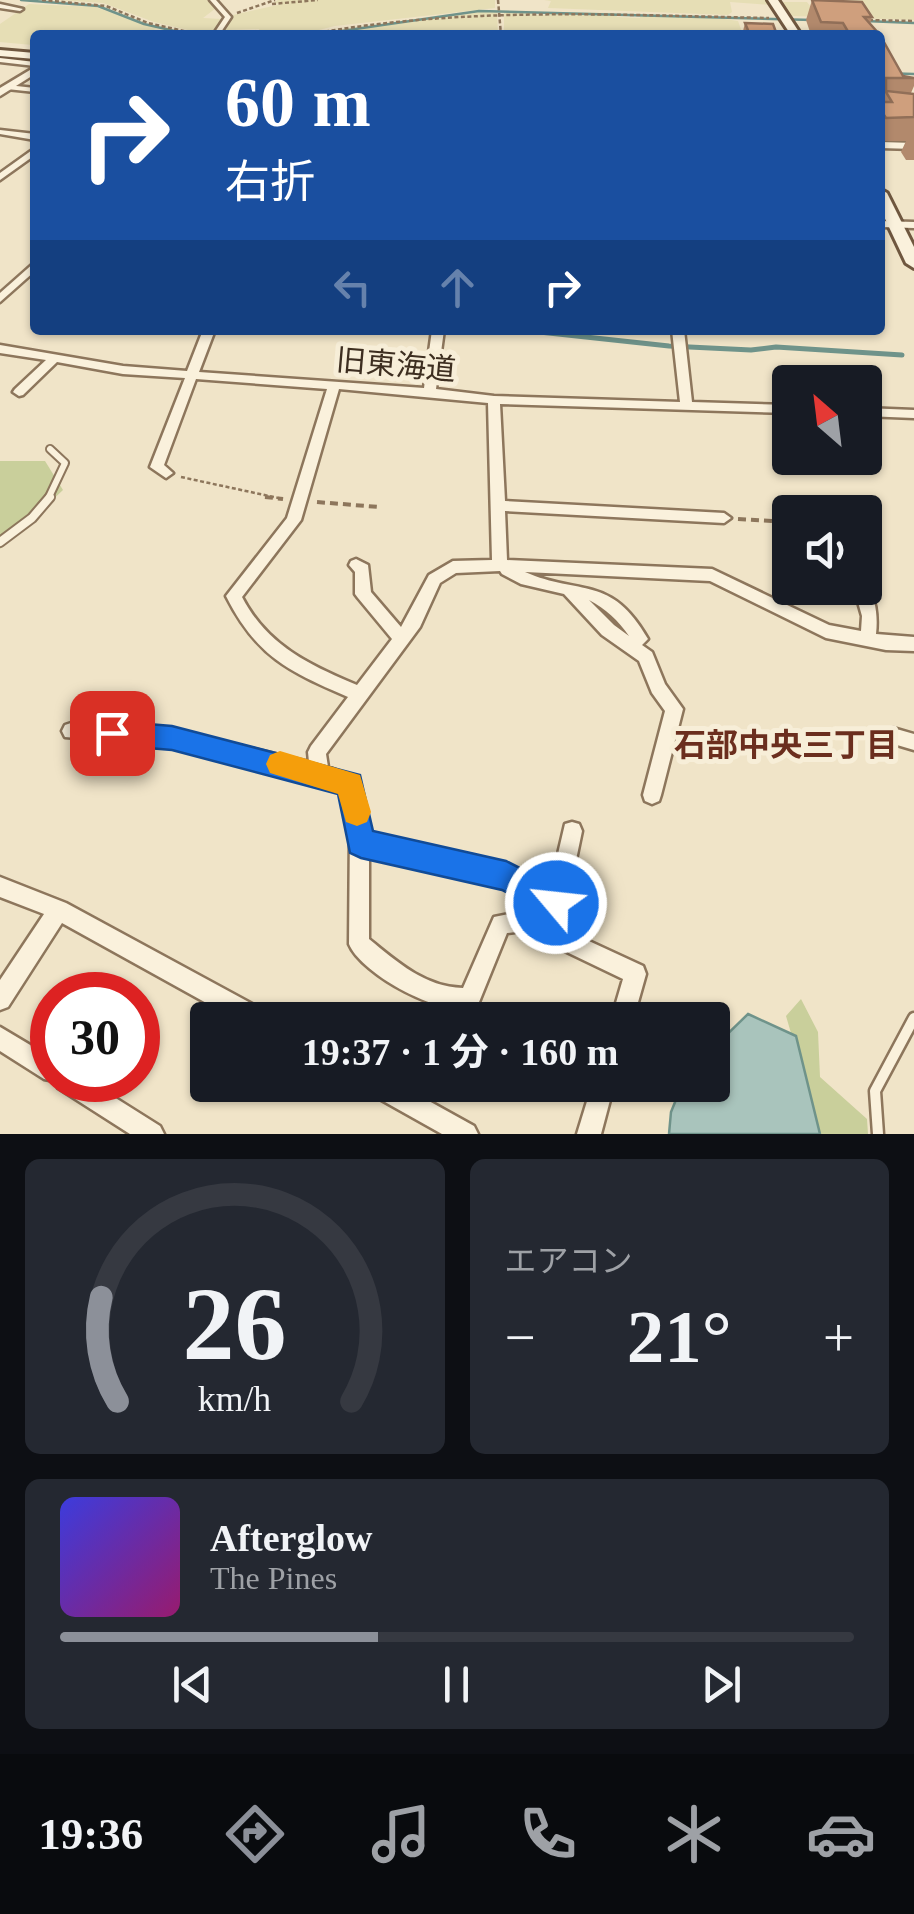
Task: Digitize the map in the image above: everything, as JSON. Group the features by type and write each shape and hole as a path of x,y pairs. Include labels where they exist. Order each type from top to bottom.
{"main road":[{"path":"773,0 793,30"},
{"path":"0,59 30,56"},
{"path":"888,224 914,263"}],"street":[{"path":"213,0 227,15 220,30"},
{"path":"0,6 20,9"},
{"path":"0,59 30,66"},
{"path":"5,90 30,71"},
{"path":"0,132 30,135"},
{"path":"885,145 914,146"},
{"path":"0,177 30,155"},
{"path":"888,224 914,225"},
{"path":"0,298 30,271"},
{"path":"166,473 157,467 206,335"},
{"path":"429,392 437,335"},
{"path":"679,335 686,404"},
{"name":"旧東海道","path":"0,349 53,360 190,376 494,400 772,408"},
{"path":"19,392 53,360"},
{"path":"334,385 294,520 234,596 245,622 271,650 358,693"},
{"path":"494,400 501,506 500,565"},
{"path":"882,413 914,414"},
{"path":"501,506 724,518"},
{"path":"356,565 364,569 363,594 401,638"},
{"path":"500,565 513,574 589,591 610,601 640,639"},
{"path":"320,773 318,752 414,622 434,579 453,567 500,565 712,575 826,631 914,644"},
{"path":"567,588 608,630 646,657 658,688 674,709 652,795"},
{"path":"867,605 868,639"},
{"path":"71,731 172,738 320,773 350,784 361,843 360,944 405,982 448,1000 469,998 501,924 524,921 635,974 627,1002"},
{"path":"894,736 914,742"},
{"path":"361,843 506,876 556,903 572,832"},
{"path":"0,887 59,910 226,1002"},
{"path":"0,999 59,910"},
{"path":"0,1038 30,1057"},
{"path":"101,1102 152,1134"},
{"path":"408,1102 466,1134"},
{"path":"589,1134 599,1102"}],"lane":[{"path":"0,542 30,524 57,490 65,463 50,449"},
{"path":"878,1134 875,1091 914,1018"}],"path":[{"path":"42,0 106,6 148,23 180,30"},
{"path":"268,4 275,0"},
{"path":"227,15 268,4 318,0"},
{"path":"498,0 501,30"},
{"path":"338,30 451,12 500,9 786,18"},
{"path":"858,20 914,21"},
{"path":"166,473 232,487 247,495 379,507"},
{"path":"724,518 772,521"}],"shaded area":[{"path":"59,0 207,0 216,8 203,18 222,19 222,23 214,30 188,30 103,3"},
{"path":"495,0 495,8 319,30 225,30 233,15 282,4 273,3"},
{"path":"544,0 767,0 771,5 730,2 732,12 728,15 548,8 551,1"},
{"path":"839,0 914,0 914,20 792,16 782,2 807,2 810,6"},
{"path":"29,4 95,7 157,28 30,30 30,45 0,42 0,24"},
{"path":"467,12 497,12 498,30 348,30"},
{"path":"504,12 551,12 616,13 617,17 640,18 640,14 711,17 738,21 741,30 504,30"}],"green space":[{"path":"0,461 45,461 63,490 0,549"},
{"path":"801,999 818,1032 820,1077 867,1119 868,1134 816,1134 817,1122 786,1016"}],"water":[{"path":"748,1014 796,1036 820,1134 669,1134 675,1102 730,1102 730,1031"}],"building":[{"path":"812,0 862,2 872,17 864,17 876,30 847,30 843,23 821,22"},
{"path":"745,23 773,24 775,30 748,30"},
{"path":"885,44 903,76 914,78 886,78 886,91 914,94 914,117 886,118 885,102 892,102 885,90"}],"waterway":[{"path":"21,0 98,6 170,30"},
{"path":"348,30 479,11 813,20"},
{"path":"865,21 914,23"},
{"path":"0,57 30,60"},
{"path":"885,73 914,74"},
{"path":"567,335 669,346 751,350 776,347 902,355"}],"slow traffic":[{"path":"280,764 350,784 357,812"}],"district":[{"name":"石部中央三丁目","path":"786,745"}],"route":[{"path":"112,733 172,738 320,773 350,784 361,843 506,876 556,903"}]}
